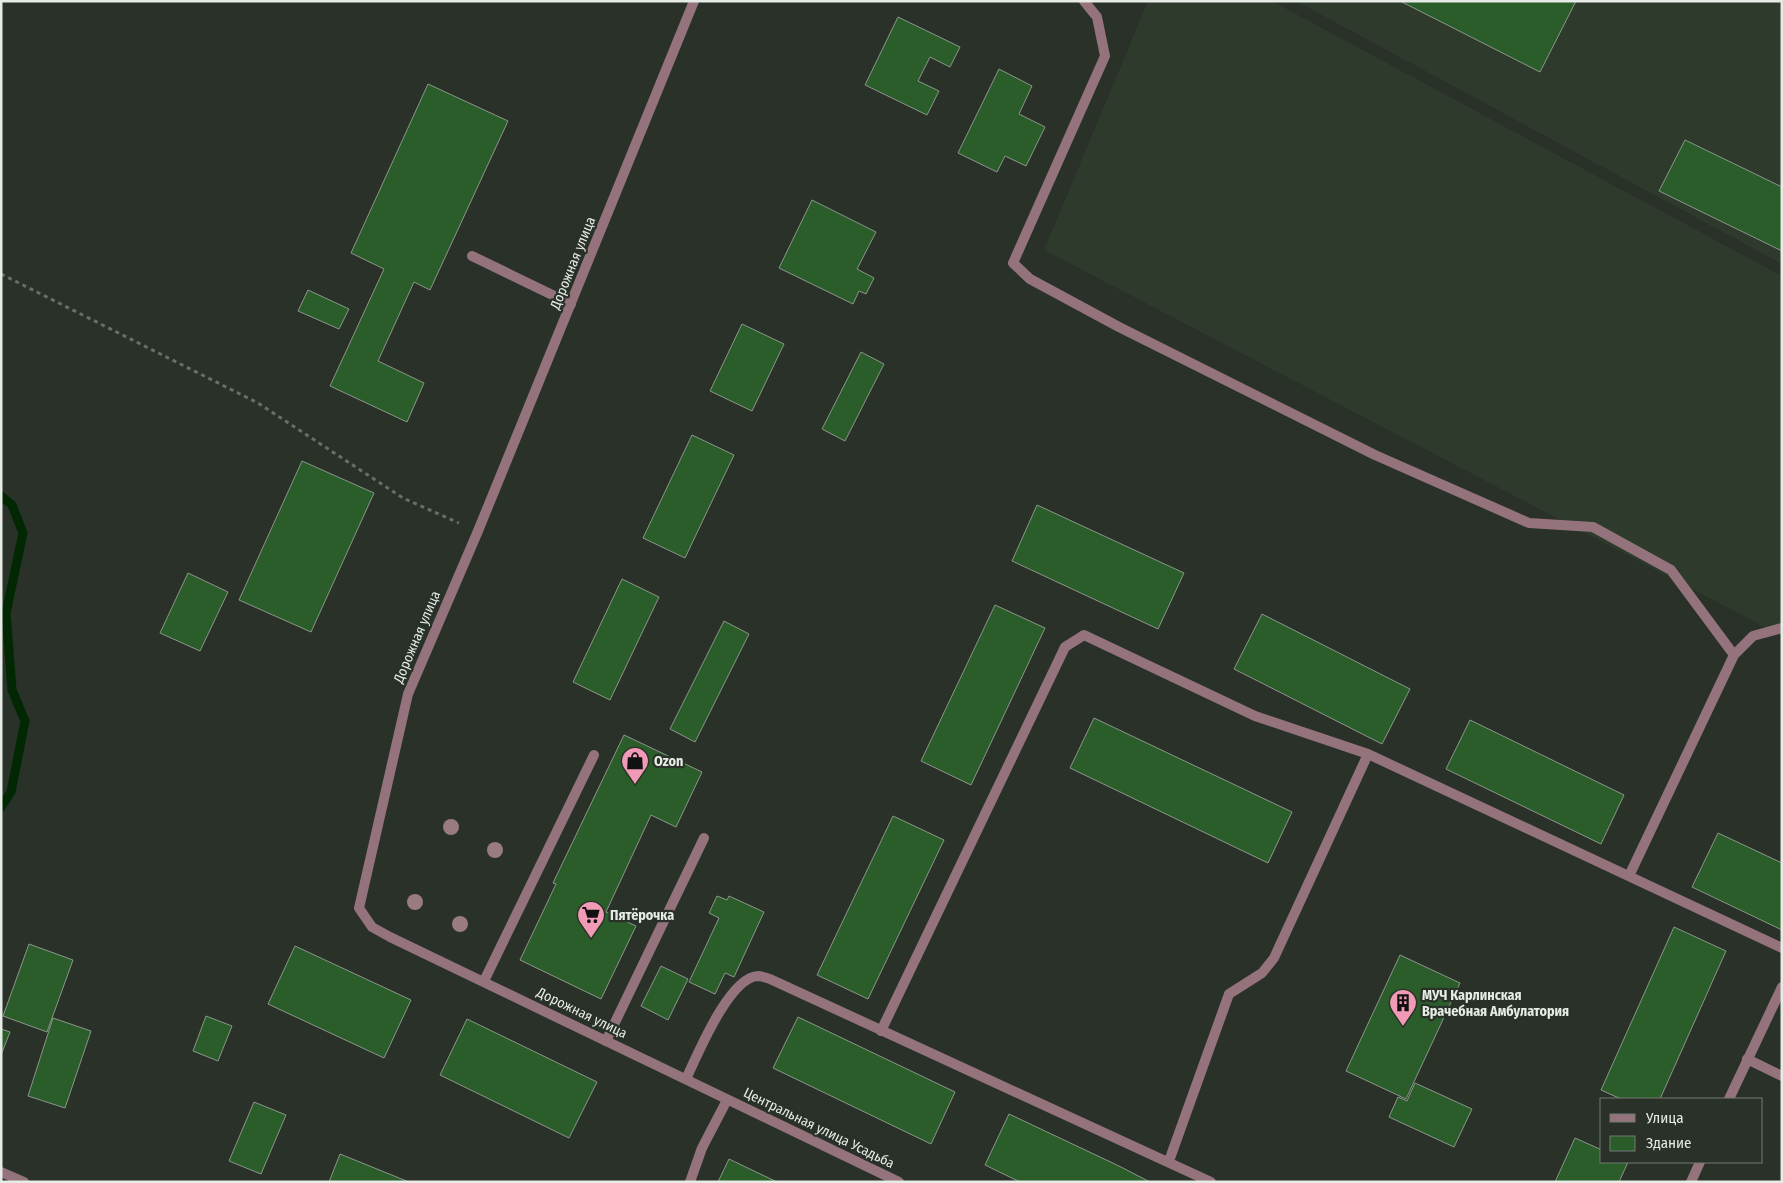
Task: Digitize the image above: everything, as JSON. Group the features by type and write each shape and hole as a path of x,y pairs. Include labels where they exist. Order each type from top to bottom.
{"street":[{"name":"Дорожная улица","path":"694,1 478,531 408,694 359,908 372,927 728,1100"},
{"path":"1084,1 1097,17 1105,56 1013,263 1030,279 1111,322 1375,455 1529,523 1593,527 1671,570 1734,655"},
{"path":"472,256 571,304"},
{"path":"1629,876 1734,655 1753,636 1782,628"},
{"path":"881,1030 1065,647 1084,635 1255,716 1368,754 1782,948"},
{"path":"1169,1161 1228,994 1262,973 1274,958 1368,754"},
{"path":"484,981 594,755"},
{"path":"606,1040 704,838"},
{"path":"686,1079 723,1004 745,981 757,976 770,979 1169,1161 1211,1182"},
{"path":"1728,1098 1782,987"},
{"path":"1747,1059 1782,1076"},
{"path":"690,1182 702,1148 728,1100"},
{"name":"Центральная улица Усадьба","path":"728,1100 899,1182"},
{"path":"1691,1182 1700,1163"},
{"path":"1,1172 24,1182"}],"path":[{"path":"1,274 258,403 402,498 478,531"}],"shaded area":[{"path":"1148,1 1272,1 1782,276 1782,636 1044,250"},
{"path":"1296,1 1782,1 1782,264"}],"building":[{"path":"1400,1 1576,1 1540,72"},
{"path":"898,17 960,47 950,67 930,57 918,81 939,91 927,115 865,85"},
{"path":"999,69 1032,86 1019,114 1045,127 1026,166 1005,156 997,172 958,153"},
{"path":"428,84 508,121 430,290 414,282 378,361 424,383 407,422 330,386 384,269 351,253"},
{"path":"1685,140 1782,187 1782,251 1659,191"},
{"path":"812,200 876,232 857,269 874,278 866,294 859,291 853,304 779,268"},
{"path":"308,290 349,309 339,329 298,311"},
{"path":"742,324 784,344 752,411 710,391"},
{"path":"861,352 884,364 845,441 822,429"},
{"path":"692,435 734,455 685,558 643,538"},
{"path":"302,461 374,493 311,632 239,600"},
{"path":"1037,505 1184,573 1158,629 1012,561"},
{"path":"188,573 228,592 200,651 160,633"},
{"path":"622,579 659,597 610,700 573,682"},
{"path":"995,605 1045,628 971,785 921,761"},
{"path":"1262,614 1410,689 1382,744 1234,669"},
{"path":"724,621 749,634 695,742 670,729"},
{"path":"1094,718 1292,812 1268,863 1070,768"},
{"path":"1470,720 1624,795 1601,844 1446,769"},
{"path":"624,735 702,772 676,827 651,815 606,912 636,926 601,999 520,960 556,884 553,883"},
{"path":"893,816 944,840 868,999 817,975"},
{"path":"1718,833 1782,863 1782,930 1692,887"},
{"path":"717,896 727,900 729,896 764,912 734,977 725,973 715,994 689,982 719,918 709,913"},
{"path":"1674,927 1726,951 1660,1098 1619,1098 1601,1090"},
{"path":"29,944 73,960 47,1032 3,1016"},
{"path":"295,946 411,1000 384,1058 268,1004"},
{"name":"МУЧ Карлинская Врачебная Амбулатория","path":"1400,955 1460,983 1406,1099 1346,1071"},
{"path":"661,966 688,979 668,1020 641,1006"},
{"path":"206,1016 232,1026 218,1061 193,1051"},
{"path":"798,1017 955,1092 931,1144 773,1068"},
{"path":"53,1018 91,1031 65,1108 28,1096"},
{"path":"467,1019 597,1082 569,1138 440,1075"},
{"path":"1,1029 10,1032 1,1055"},
{"path":"1415,1083 1472,1109 1454,1147 1389,1117 1398,1097 1407,1101"},
{"path":"254,1102 286,1115 261,1174 229,1161"},
{"path":"1009,1114 1150,1182 1020,1182 985,1165"},
{"path":"1575,1138 1600,1149 1600,1163 1628,1163 1619,1182 1555,1182"},
{"path":"340,1154 409,1182 329,1182"},
{"path":"729,1159 777,1182 718,1182"}],"waterway":[{"path":"1,496 12,505 23,533 6,613 12,690 25,721 11,792 1,807"}],"place":[{"name":"Ozon","path":"635,785"},
{"name":"Пятёрочка","path":"591,939"},
{"name":"МУЧ Карлинская Врачебная Амбулатория","path":"1403,1027"}]}
